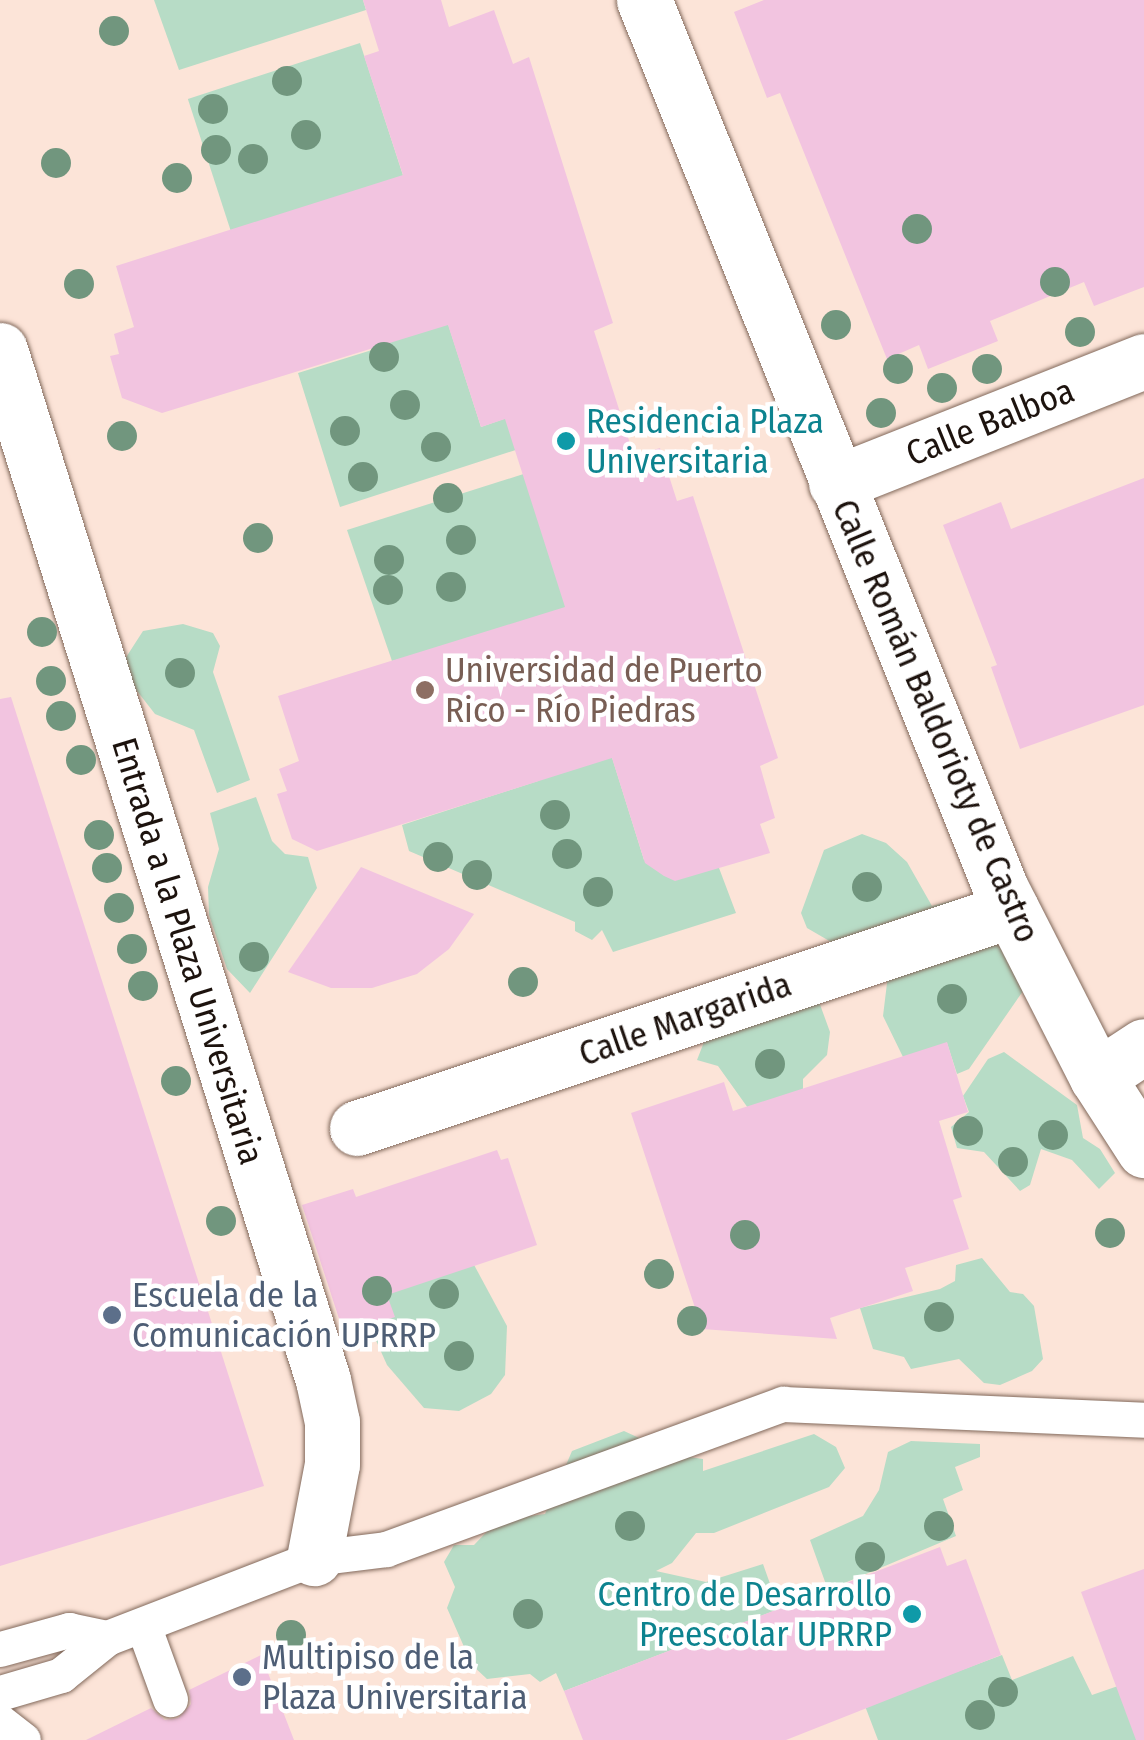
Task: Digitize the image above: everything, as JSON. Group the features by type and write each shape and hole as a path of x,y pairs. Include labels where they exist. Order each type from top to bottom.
{"street":[{"name":"Calle Román Baldorioty de Castro","path":"644,0 836,483 1012,910 1098,1076 1144,1150"},
{"name":"Entrada a la Plaza Universitaria","path":"0,350 323,1380 332,1422 332,1464 314,1558"},
{"name":"Calle Balboa","path":"836,483 1144,361"},
{"name":"Calle Margarida","path":"357,1128 1012,910"},
{"path":"1098,1076 1144,1046"}],"lane":[{"path":"0,1694 61,1675 107,1638 314,1558 386,1549 783,1404 1144,1420"},
{"path":"143,1624 170,1699"},
{"path":"0,1650 68,1630 107,1638"},
{"path":"0,1722 23,1740"}],"green space":[{"path":"154,0 363,0 366,10 179,70"},
{"path":"360,43 406,186 234,242 188,99"},
{"path":"441,302 481,427 518,414 528,446 340,507 298,373 372,350 365,327"},
{"path":"536,470 568,617 392,661 347,530"},
{"path":"183,624 213,633 220,646 213,672 250,780 217,793 194,730 155,714 130,682 123,662 143,631"},
{"path":"605,735 644,860 719,868 736,913 613,952 602,930 592,940 575,931 575,922 409,851 402,825 538,781"},
{"path":"256,797 272,841 285,854 308,857 317,888 250,993 227,969 209,915 208,887 219,849 210,813"},
{"path":"862,834 886,843 907,862 932,906 958,899 998,934 1023,991 969,1069 957,1074 947,1043 903,1057 883,1016 888,975 807,928 801,913 824,850"},
{"path":"818,999 830,1032 827,1055 803,1079 803,1093 748,1108 718,1066 697,1060 711,1024"},
{"path":"1004,1052 1077,1105 1083,1138 1100,1149 1115,1173 1099,1189 1072,1160 1041,1149 1030,1185 1020,1191 984,1152 957,1148 951,1127 969,1112 963,1096 988,1059"},
{"path":"466,1250 507,1326 505,1375 491,1394 459,1411 424,1408 387,1365 357,1298"},
{"path":"982,1258 1010,1292 1023,1294 1034,1306 1043,1359 1032,1371 1000,1385 984,1383 959,1359 911,1369 904,1357 873,1349 860,1308 940,1289 955,1281 956,1265"},
{"path":"624,1431 676,1455 703,1459 703,1471 814,1434 836,1447 845,1468 829,1487 714,1533 696,1533 672,1563 656,1571 706,1582 763,1564 779,1609 564,1691 556,1673 540,1682 530,1674 487,1679 472,1665 447,1608 455,1587 444,1562 454,1545 474,1545 498,1520 545,1514 572,1451"},
{"path":"911,1441 980,1444 980,1457 955,1467 963,1490 943,1499 956,1536 828,1590 810,1540 863,1516 879,1490 888,1452"},
{"path":"1002,1655 1012,1680 1073,1656 1092,1695 1144,1677 1144,1740 878,1740 865,1706"}],"building":[{"name":"Residencia Plaza Universitaria","path":"363,0 441,0 449,27 494,10 513,64 529,57 613,323 594,331 634,456 660,448 677,501 693,496 778,758 760,766 775,818 760,824 770,853 675,881 664,876 645,863 612,758 317,851 292,839 277,794 287,791 279,769 299,761 278,696 565,607 505,419 481,427 448,325 162,413 122,398 110,356 119,354 114,334 134,327 116,266 403,175 364,56 379,51"},
{"path":"764,0 1144,0 1144,287 1094,306 1084,282 990,321 998,341 928,369 919,345 887,359 780,93 767,98 734,12"},
{"path":"1144,478 1144,705 1020,749 991,667 997,665 943,525 1001,502 1011,529"},
{"path":"11,697 264,1486 0,1566 0,699"},
{"path":"361,867 474,914 449,949 417,974 372,988 331,988 288,972"},
{"path":"947,1042 968,1112 939,1121 962,1197 953,1200 969,1249 905,1268 913,1291 830,1318 837,1339 702,1329 631,1113 724,1082 733,1111"},
{"path":"497,1150 501,1160 508,1158 537,1245 387,1295 395,1317 344,1334 302,1205 353,1189 356,1197"},
{"name":"Centro de Desarrollo Preescolar UPRRP","path":"940,1547 947,1566 966,1559 1001,1655 786,1740 583,1740 564,1691"},
{"path":"1144,1569 1144,1740 1136,1740 1081,1592"},
{"name":"Multipiso de la Plaza Universitaria","path":"261,1655 294,1740 86,1740 151,1708 165,1720 178,1718 191,1704 189,1690"}],"place":[{"name":"Residencia Plaza Universitaria","path":"566,441"},
{"name":"Universidad de Puerto Rico - Río Piedras","path":"425,690"},
{"name":"Escuela de la Comunicación UPRRP","path":"112,1315"},
{"name":"Centro de Desarrollo Preescolar UPRRP","path":"912,1614"},
{"name":"Multipiso de la Plaza Universitaria","path":"242,1677"}]}
